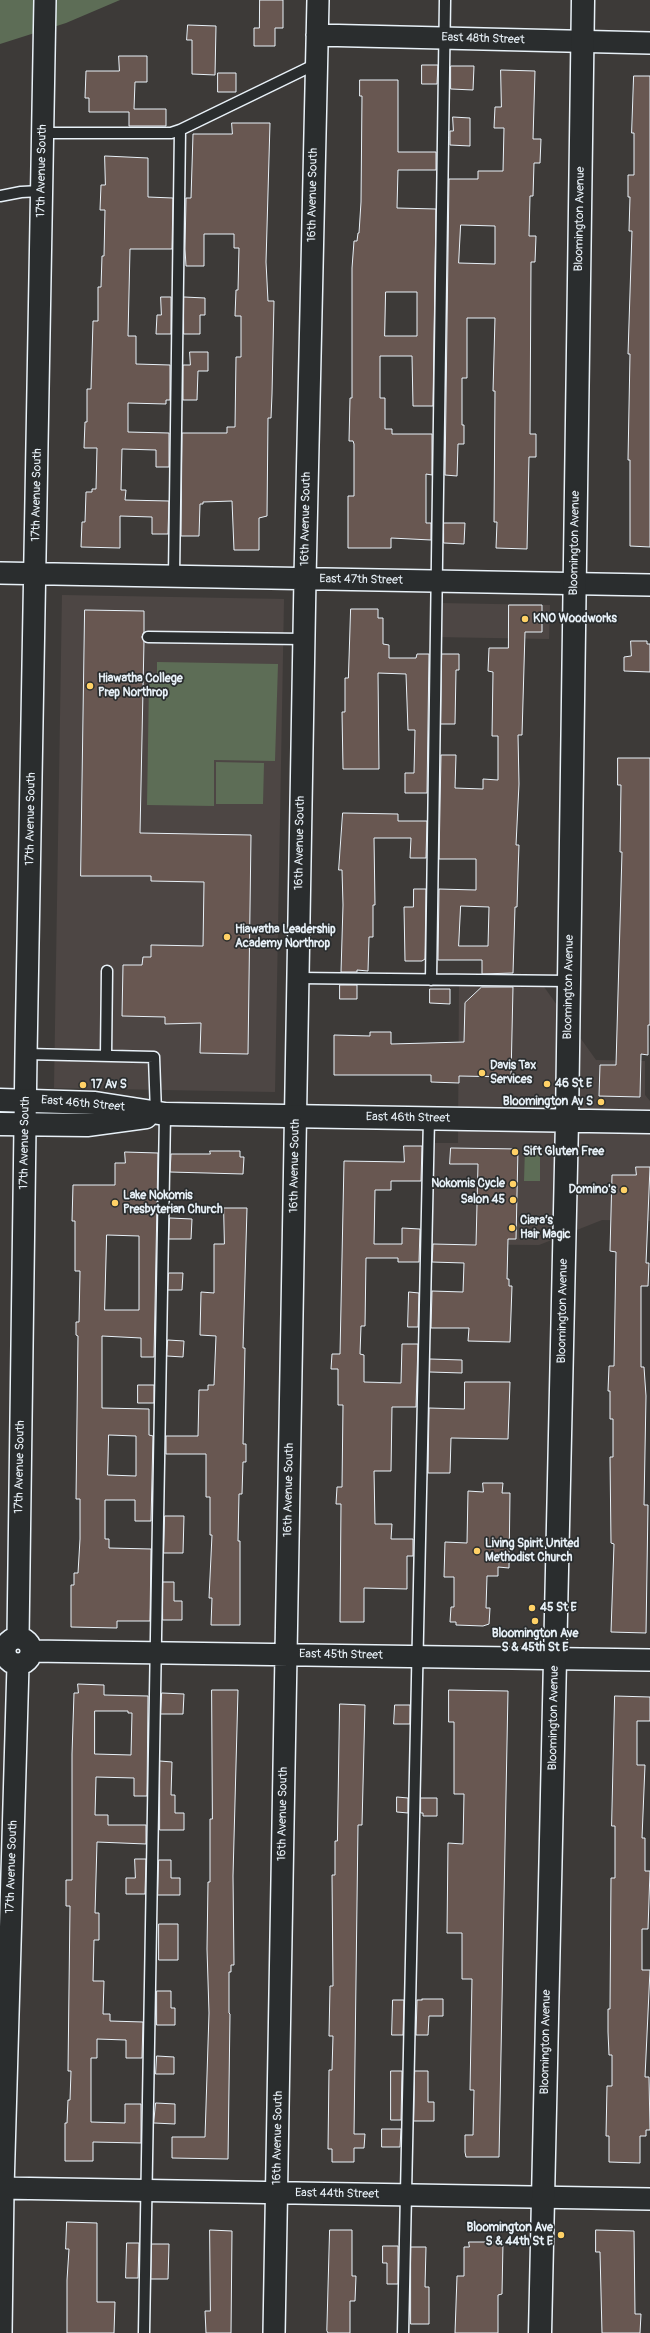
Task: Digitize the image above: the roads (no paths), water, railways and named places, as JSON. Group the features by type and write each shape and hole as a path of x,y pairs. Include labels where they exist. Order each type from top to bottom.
{"street":[{"name":"17th Avenue South","path":"1,2333 1,2188 26,1100 36,574 42,133 46,0"},
{"name":"16th Avenue South","path":"274,2333 305,578 316,35 318,0"},
{"name":"Bloomington Avenue","path":"540,2333 567,1121 583,0"},
{"name":"East 48th Street","path":"316,35 650,43"},
{"name":"East 47th Street","path":"0,573 650,585"},
{"name":"East 46th Street","path":"0,1100 95,1103 161,1113 650,1122"},
{"name":"East 46th Street","path":"0,1124 100,1124 161,1113"},
{"name":"East 45th Street","path":"14,1651 650,1660"},
{"name":"East 44th Street","path":"1,2188 650,2199"}],"lane":[{"path":"431,980 435,581 445,0"},
{"path":"42,133 171,133 316,64"},
{"path":"174,576 180,130"},
{"path":"0,196 21,192 41,192"},
{"path":"148,637 304,639"},
{"path":"106,1056 107,971"},
{"path":"298,978 569,981"},
{"path":"26,1054 154,1057 161,1113 157,1653 148,2191 144,2333"},
{"path":"403,2333 416,1656 429,1118"}],"place":[{"name":"KNO Woodworks","path":"525,619"},
{"name":"Hiawatha College Prep Northrop","path":"90,686"},
{"name":"Hiawatha Leadership Academy Northrop","path":"227,937"},
{"name":"Davis Tax Services","path":"482,1073"},
{"name":"46 St E","path":"547,1084"},
{"name":"17 Av S","path":"83,1085"},
{"name":"Bloomington Av S","path":"601,1102"},
{"name":"Sift Gluten Free","path":"515,1152"},
{"name":"Nokomis Cycle","path":"513,1184"},
{"name":"Domino's","path":"624,1190"},
{"name":"Salon 45","path":"513,1200"},
{"name":"Lake Nokomis Presbyterian Church","path":"115,1203"},
{"name":"Ciara’s Hair Magic","path":"512,1228"},
{"name":"Living Spirit United Methodist Church","path":"477,1551"},
{"name":"45 St E","path":"532,1608"},
{"name":"Bloomington Ave S & 45th St E","path":"535,1621"},
{"name":"Bloomington Ave S & 44th St E","path":"561,2235"}]}
